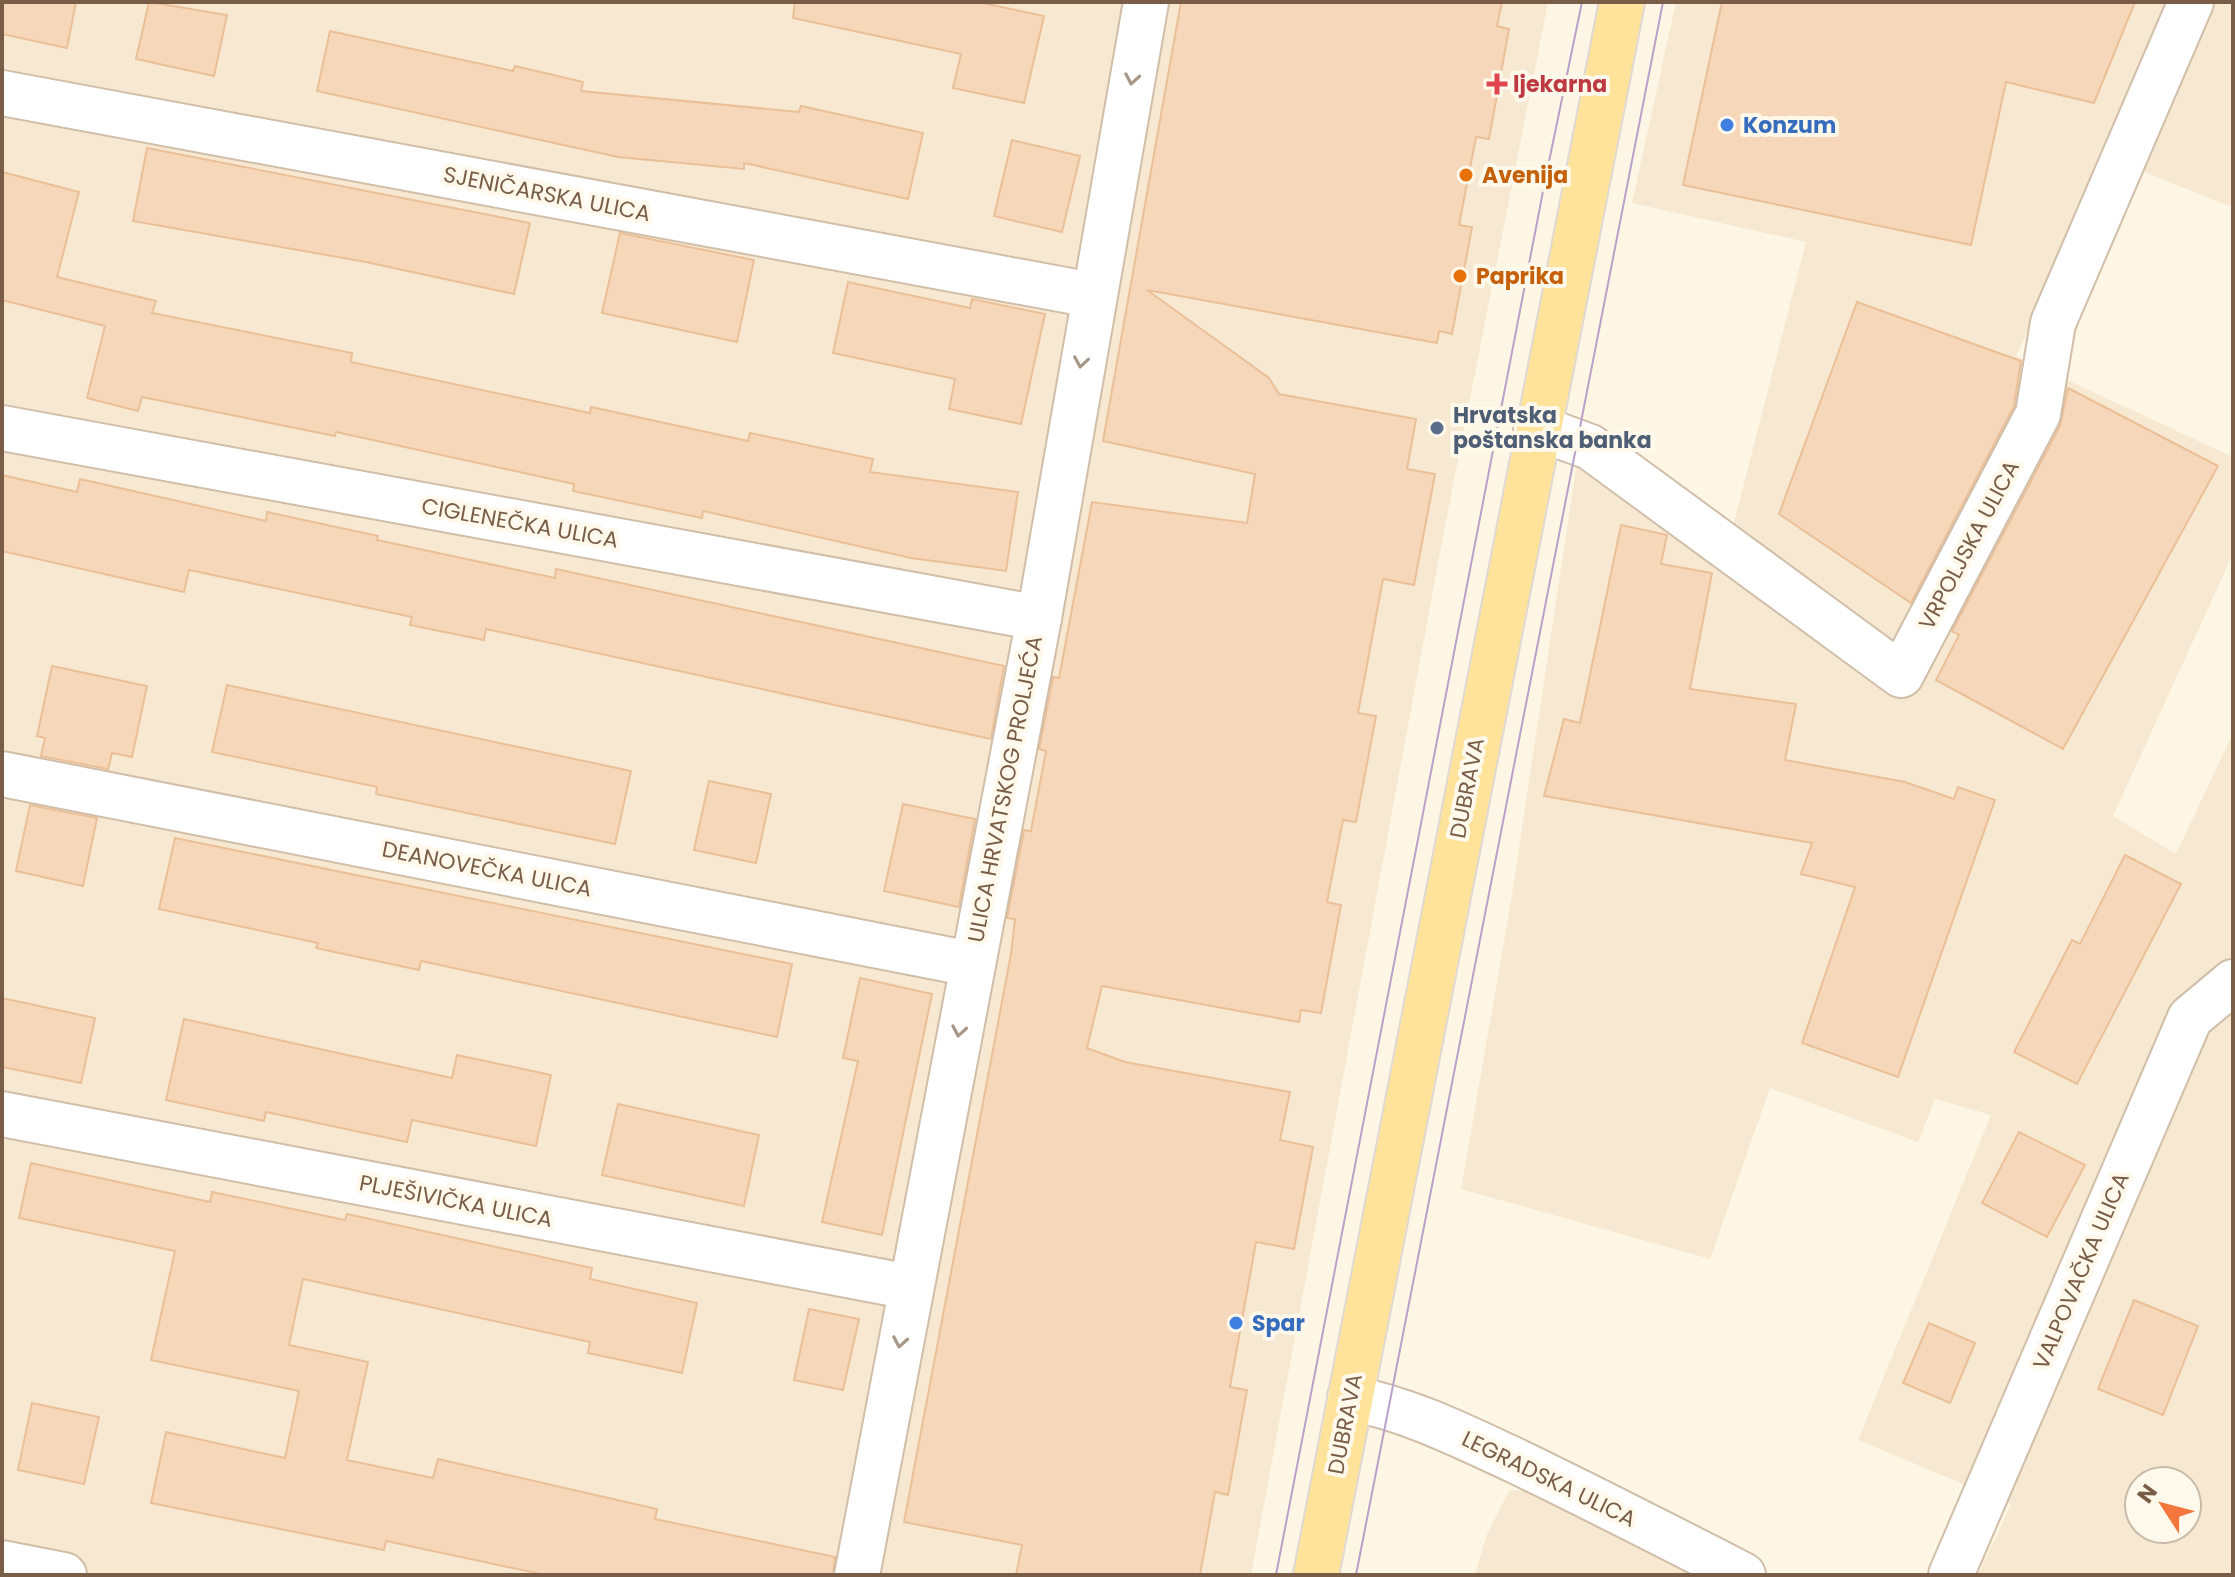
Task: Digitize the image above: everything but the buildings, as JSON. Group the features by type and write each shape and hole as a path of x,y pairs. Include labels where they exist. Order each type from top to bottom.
{"main road":[{"name":"DUBRAVA","path":"1316,1575 1536,427 1622,2"}],"street":[{"name":"ULICA HRVATSKOG PROLJEĆA","path":"857,1575 1039,618 1092,295 1146,2"},
{"name":"VRPOLJSKA ULICA","path":"1536,427 1590,447 1901,675 2038,414 2056,315 2191,2"},
{"name":"SJENIČARSKA ULICA","path":"2,93 1092,295"},
{"name":"CIGLENEČKA ULICA","path":"2,428 1039,618"},
{"name":"DEANOVEČKA ULICA","path":"2,774 971,964"},
{"name":"VALPOVAČKA ULICA","path":"1951,1575 2190,1018 2233,982"},
{"name":"PLJEŠIVIČKA ULICA","path":"2,1114 910,1287"},
{"name":"LEGRADSKA ULICA","path":"1350,1398 1388,1405 1435,1424 1564,1484 1743,1575"},
{"path":"2,1563 64,1575"}],"shaded area":[{"path":"2,2 1548,2 1444,531 1251,1575 2,1575"},
{"path":"1676,2 2233,2 2232,207 2109,158 2016,356 2233,457 2233,554 2113,816 2176,854 2233,733 2233,1575 1978,1575 2011,1504 1858,1440 1991,1115 1935,1099 1918,1142 1770,1088 1710,1259 1461,1189 1511,901 1577,462 1722,569 1806,242 1632,203"},
{"path":"1539,1489 1706,1575 1475,1575 1487,1534 1509,1491"}],"tram line":[{"path":"1276,1575 1582,2"},
{"path":"1356,1575 1663,2"}],"place":[{"name":"ljekarna","path":"1497,84"},
{"name":"Konzum","path":"1727,125"},
{"name":"Avenija","path":"1466,175"},
{"name":"Paprika","path":"1460,276"},
{"name":"Hrvatska poštanska banka","path":"1437,428"},
{"name":"Spar","path":"1236,1323"}]}
